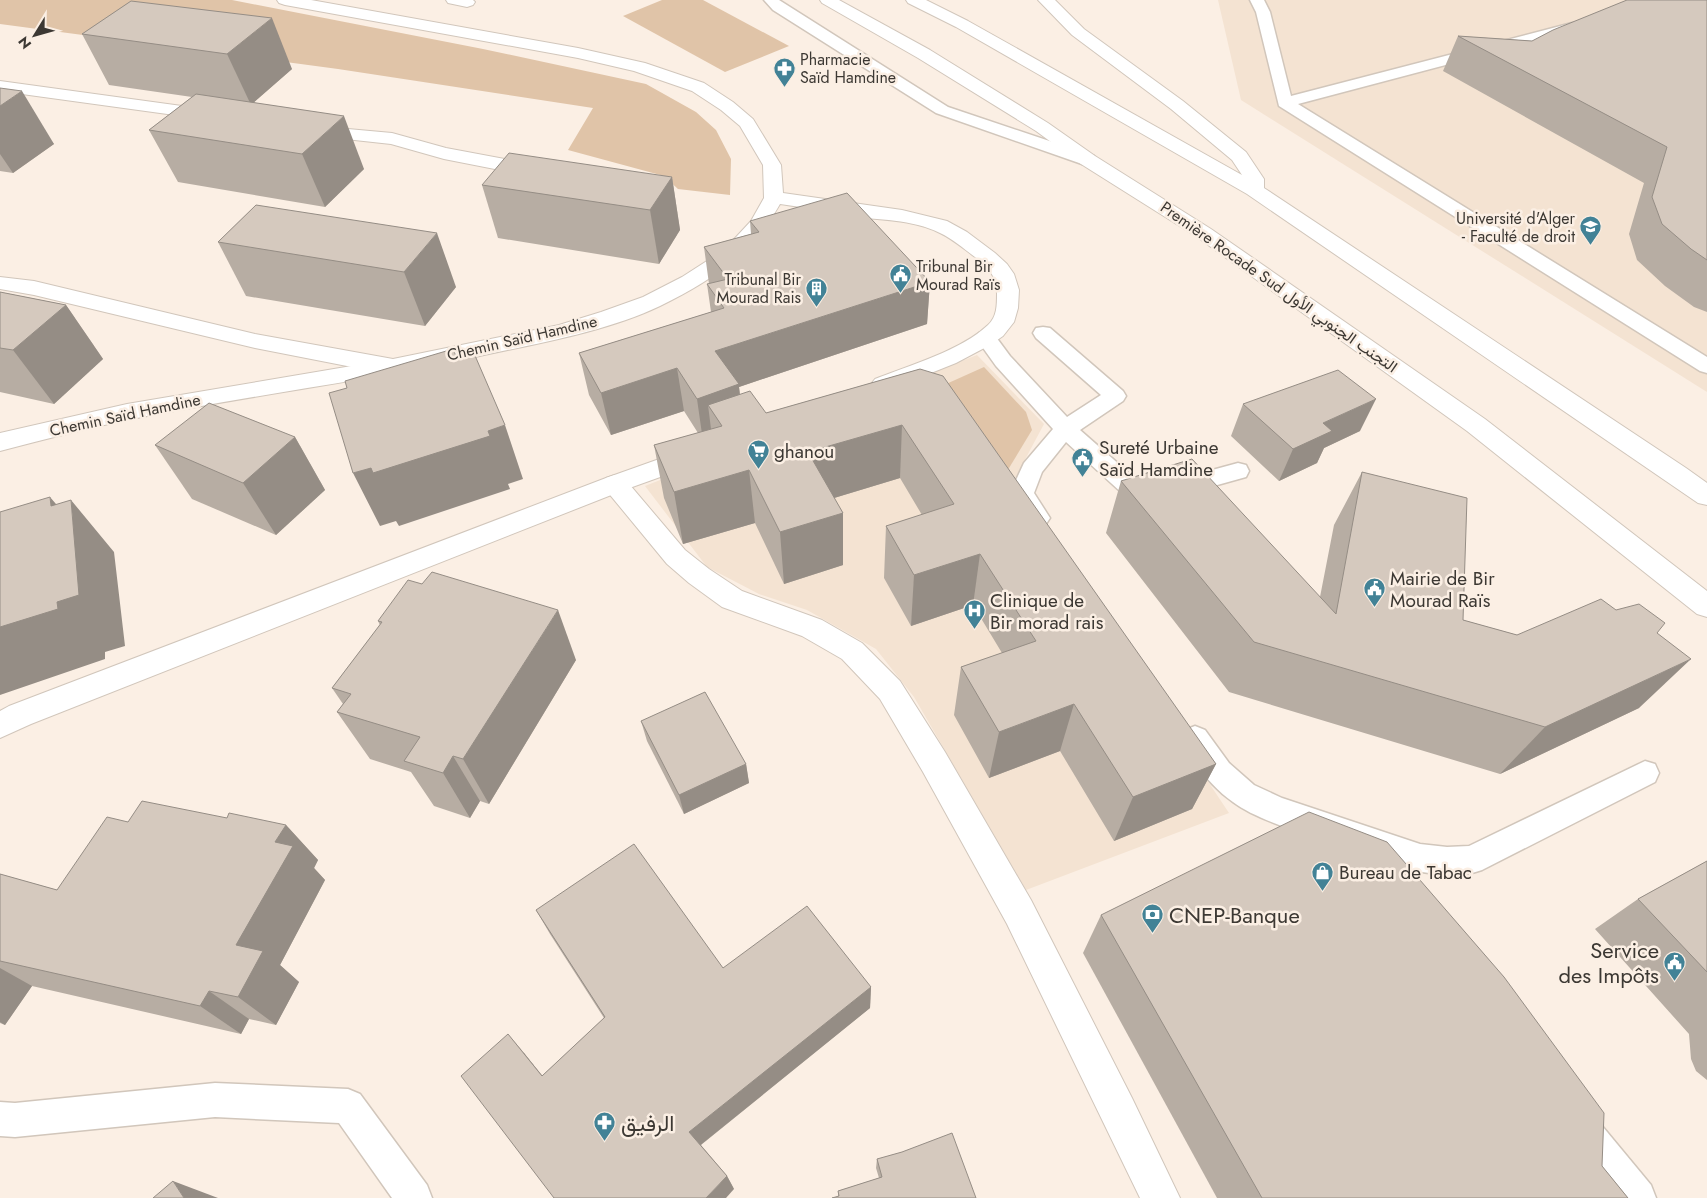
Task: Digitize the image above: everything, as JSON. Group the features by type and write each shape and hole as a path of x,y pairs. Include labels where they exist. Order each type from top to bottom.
{"main road":[{"path":"285,0 578,53 639,67 698,87 727,106 747,123 772,165 774,198 802,200 865,212 902,215 937,224 959,234 994,261 1009,285 1008,304 1003,322 986,338 964,351 858,394"},
{"name":"Première Rocade Sud التجنب الجنوبي الأول","path":"828,0 924,54 1034,122 1088,160 1204,233 1476,425 1707,606"},
{"path":"914,0 962,24 1254,190 1661,463 1707,496"},
{"path":"1046,0 1078,32 1177,105 1239,156 1254,179 1254,190"},
{"path":"0,86 227,117"},
{"path":"301,129 392,139 444,153 557,174"},
{"name":"Chemin Saïd Hamdine","path":"0,442 127,412 393,367 562,331 651,302 689,282 730,254 759,224 774,198"},
{"path":"0,283 34,288 256,341 393,367"},
{"path":"0,725 29,712 615,484 717,447"},
{"path":"615,484 676,558 699,576 732,599 812,628 852,651 890,690 934,762 1019,912 1119,1111 1160,1198"}],"lane":[{"path":"771,0 778,7 942,110 983,126 1088,160"},
{"path":"1257,0 1263,12 1285,103 1707,366"},
{"path":"1285,103 1595,22"},
{"path":"1043,333 1114,396 1065,429 1032,469 1022,493 1049,535"},
{"path":"986,338 1003,360 1065,429 1142,498 1238,471"},
{"path":"1180,717 1220,772 1244,794 1275,809 1420,858 1447,862 1471,860 1644,773"},
{"path":"0,1119 15,1120 215,1100 348,1106 414,1198"},
{"path":"1582,1127 1638,1198"}],"shaded area":[{"path":"0,0 232,0 483,49 646,84 696,112 716,130 731,159 730,195 678,189 664,176 568,150 593,108 338,69 0,24"},
{"path":"662,0 703,0 789,46 725,72 623,16"},
{"name":"Université d'Alger - Faculté de droit","path":"1218,0 1707,0 1707,392 1241,100"},
{"name":"Clinique de Bir morad rais","path":"977,355 1044,424 1011,486 1229,813 1026,890 914,697 876,649 807,610 759,594 707,567 645,486"},
{"path":"984,367 1026,412 1032,430 1006,473 915,398"}],"building":[{"path":"1627,0 1707,0 1707,260 1662,224 1652,197 1667,147 1458,36 1532,41 1553,30"},
{"path":"131,1 272,18 227,54 82,34"},
{"path":"0,88 22,91 0,106"},
{"path":"196,94 344,116 302,154 149,130"},
{"path":"509,153 672,177 650,210 482,185"},
{"path":"847,193 930,282 715,351 739,384 697,399 677,368 601,393 579,353 724,308 707,284 728,279 704,247 759,232 750,221"},
{"path":"256,205 437,233 404,272 218,242"},
{"path":"0,292 66,305 13,350 0,348"},
{"path":"453,349 456,356 473,351 505,425 488,431 490,436 373,473 371,468 353,473 329,393 347,388 345,381"},
{"path":"920,369 943,376 1216,764 1133,797 1074,704 999,732 961,667 1036,641 980,554 914,575 886,526 954,504 902,425 808,452 843,513 780,532 749,470 674,492 654,445 722,426 708,405 750,391 766,413"},
{"path":"1338,370 1376,399 1323,423 1332,431 1293,449 1243,404"},
{"path":"209,403 295,437 243,483 155,445"},
{"path":"1192,459 1336,614 1362,472 1467,498 1463,620 1517,635 1601,599 1616,610 1639,604 1665,623 1657,633 1691,659 1545,727 1254,642 1121,481"},
{"path":"50,497 51,506 71,500 79,595 57,602 58,609 0,627 0,512"},
{"path":"432,572 558,610 463,759 453,756 443,773 404,761 420,737 337,712 351,694 332,688 382,622 378,621 408,580 422,584"},
{"path":"705,692 746,764 679,795 641,721"},
{"path":"142,801 227,818 229,813 286,825 275,842 293,846 236,945 263,951 238,997 209,991 200,1006 0,961 0,874 57,890 107,817 128,822"},
{"path":"1309,812 1387,842 1504,977 1604,1113 1602,1166 1628,1198 1262,1198 1101,915"},
{"path":"634,844 723,968 807,906 871,987 689,1132 727,1176 706,1198 554,1198 461,1076 508,1034 542,1076 605,1017 536,910"},
{"path":"1707,861 1707,972 1638,899"},
{"path":"952,1133 976,1198 832,1198 839,1196 838,1191 882,1177 877,1159 902,1152"},
{"path":"173,1181 184,1198 153,1198"}],"place":[{"name":"Pharmacie Saïd Hamdine","path":"784,87"},
{"name":"Université d'Alger - Faculté de droit","path":"1591,246"},
{"name":"Tribunal Bir Mourad Raïs","path":"900,294"},
{"name":"Tribunal Bir Mourad Rais","path":"817,307"},
{"name":"ghanou","path":"758,470"},
{"name":"Sureté Urbaine Saïd Hamdine","path":"1083,477"},
{"name":"Mairie de Bir Mourad Raïs","path":"1374,608"},
{"name":"Clinique de Bir morad rais","path":"974,630"},
{"name":"Bureau de Tabac","path":"1323,891"},
{"name":"CNEP-Banque","path":"1153,934"},
{"name":"Service des Impôts","path":"1675,982"},
{"name":"الرفيق","path":"605,1142"}]}
